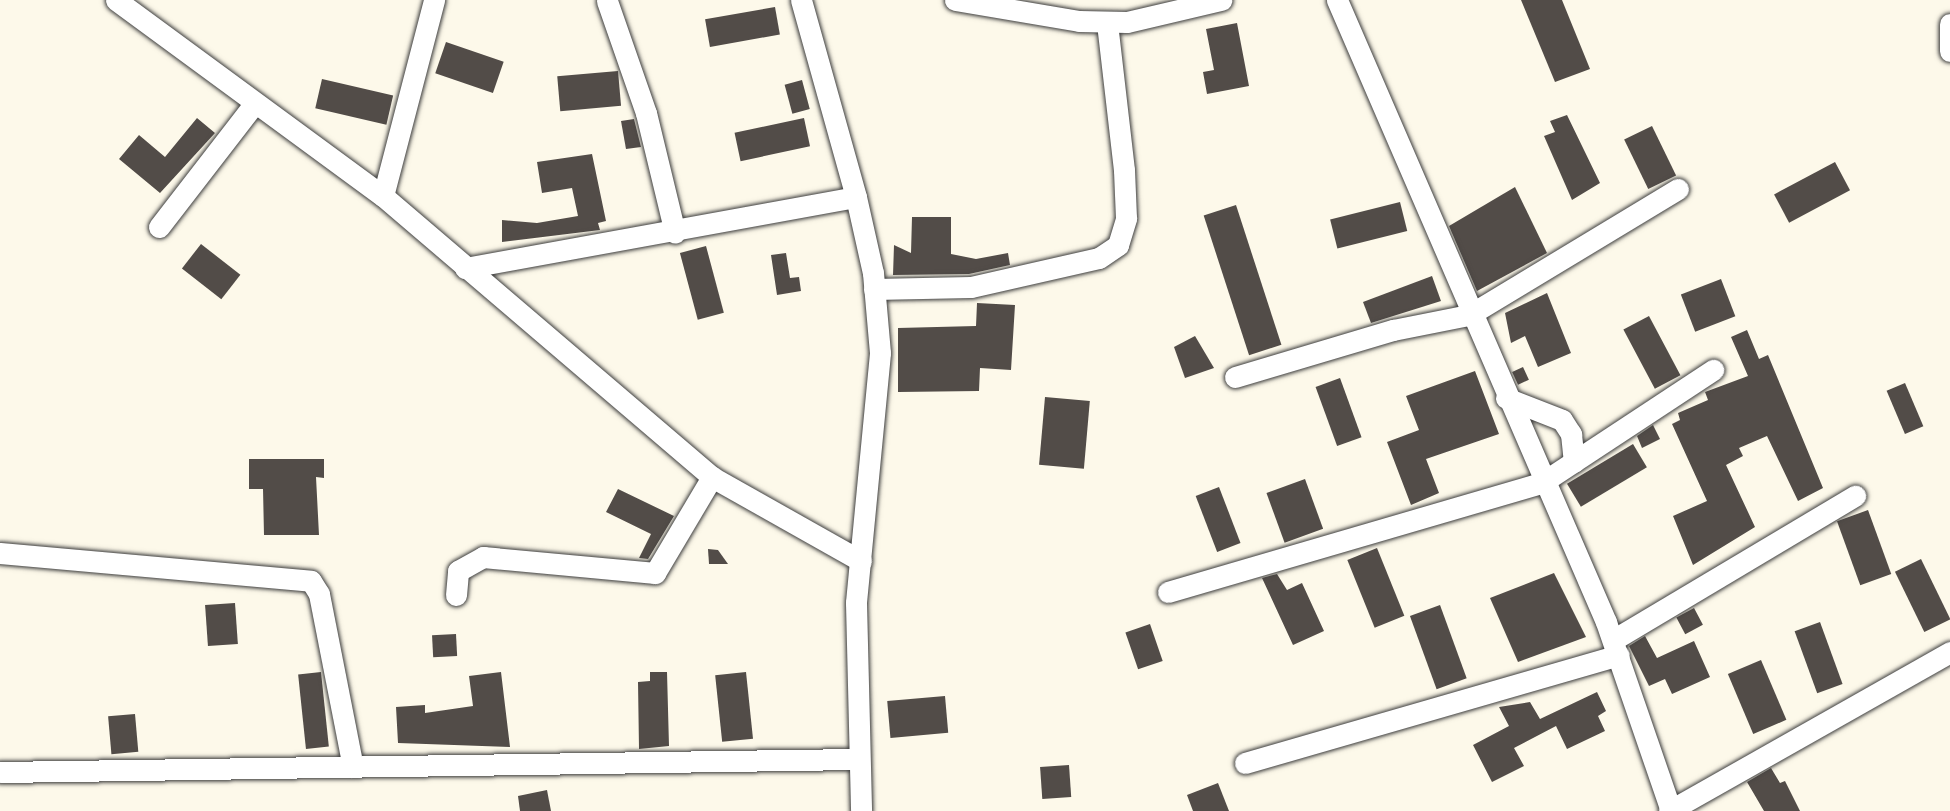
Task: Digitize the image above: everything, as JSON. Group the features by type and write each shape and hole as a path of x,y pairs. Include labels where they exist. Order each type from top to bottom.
{"street":[{"path":"116,0 254,104 383,196 712,477 861,561"},
{"path":"383,196 434,0"},
{"path":"802,0 856,197 874,289 880,353 861,561 858,759 860,811"},
{"path":"956,0 1045,7 1107,22 1221,0"},
{"path":"1337,0 1469,315 1616,648 1670,811 1950,652"},
{"path":"607,1 646,113 675,233"},
{"path":"874,289 971,287 1099,258 1118,245 1126,218 1124,170 1107,22"},
{"path":"1950,24 1950,51"},
{"path":"159,227 254,104"},
{"path":"1236,377 1393,330 1469,315 1678,188"},
{"path":"465,268 675,233 856,197"},
{"path":"1168,592 1544,482 1713,370"},
{"path":"1506,398 1562,420 1571,434 1574,462"},
{"path":"456,595 458,571 484,557 655,573 712,477"},
{"path":"1245,762 1616,648 1855,496"},
{"path":"0,553 311,581 319,594 353,767"},
{"path":"0,772 858,759"}],"building":[{"path":"1521,0 1562,0 1590,69 1555,82"},
{"path":"775,7 780,35 710,47 705,19"},
{"path":"1237,23 1249,86 1207,94 1203,72 1214,70 1206,29"},
{"path":"446,42 504,62 493,93 435,73"},
{"path":"618,71 621,106 560,111 557,76"},
{"path":"322,79 393,95 386,125 315,108"},
{"path":"802,80 810,109 792,114 785,85"},
{"path":"1567,115 1600,183 1572,200 1544,136 1555,132 1550,121"},
{"path":"197,118 215,133 160,193 119,159 139,135 165,157"},
{"path":"804,118 810,146 741,161 735,133"},
{"path":"634,119 641,147 626,149 621,121"},
{"path":"1652,126 1676,175 1648,189 1624,140"},
{"path":"592,154 606,221 598,223 600,230 502,242 502,220 537,223 578,216 572,188 542,193 537,162"},
{"path":"1835,162 1850,190 1789,223 1774,194"},
{"path":"1515,187 1547,253 1477,291 1449,226"},
{"path":"1400,202 1407,231 1337,249 1330,219"},
{"path":"1236,205 1281,345 1249,355 1204,216"},
{"path":"912,217 951,217 951,254 976,259 1008,253 1010,265 969,274 893,275 894,245 911,253"},
{"path":"201,244 240,275 221,299 182,268"},
{"path":"706,246 724,313 698,320 680,253"},
{"path":"786,253 790,278 799,277 801,291 777,295 771,255"},
{"path":"1432,276 1441,301 1371,323 1363,302"},
{"path":"1721,279 1735,316 1695,332 1681,294"},
{"path":"1547,293 1571,353 1538,367 1525,336 1511,343 1505,313"},
{"path":"977,303 1015,305 1011,370 980,368 979,391 898,392 898,328 976,326"},
{"path":"1649,316 1680,375 1655,389 1623,330"},
{"path":"1747,330 1759,359 1768,355 1823,488 1798,501 1767,436 1739,448 1743,456 1726,465 1755,527 1693,565 1673,516 1707,501 1672,424 1680,420 1678,413 1708,400 1705,392 1748,376 1731,337"},
{"path":"1195,336 1214,368 1185,378 1174,347"},
{"path":"1523,367 1529,380 1518,385 1512,372"},
{"path":"1475,371 1499,434 1426,459 1439,493 1411,505 1387,442 1419,430 1406,396"},
{"path":"1340,378 1362,437 1337,446 1316,387"},
{"path":"1905,383 1923,426 1905,434 1887,391"},
{"path":"1045,397 1090,401 1084,469 1039,465"},
{"path":"1653,425 1660,439 1642,448 1637,436"},
{"path":"1633,444 1647,467 1581,507 1567,484"},
{"path":"249,459 324,459 324,478 316,477 319,535 264,535 263,489 249,489"},
{"path":"1305,479 1323,529 1285,543 1266,493"},
{"path":"1219,487 1241,543 1217,552 1196,496"},
{"path":"618,489 674,516 648,559 639,558 651,534 606,512"},
{"path":"1868,510 1891,574 1860,585 1837,521"},
{"path":"1377,548 1404,616 1375,628 1347,560"},
{"path":"708,549 718,550 728,564 709,564"},
{"path":"1921,559 1950,618 1924,632 1895,572"},
{"path":"1554,573 1586,637 1518,662 1490,598"},
{"path":"1277,574 1287,590 1302,583 1324,631 1293,645 1262,578"},
{"path":"235,603 238,644 208,646 205,605"},
{"path":"1440,605 1467,678 1437,689 1410,616"},
{"path":"1694,608 1703,625 1685,634 1676,617"},
{"path":"1820,622 1843,684 1817,693 1795,631"},
{"path":"1150,624 1163,661 1138,669 1125,632"},
{"path":"456,634 457,656 433,657 432,635"},
{"path":"1645,636 1657,658 1694,641 1710,677 1672,694 1665,679 1649,686 1629,646"},
{"path":"1761,660 1786,720 1753,734 1728,674"},
{"path":"321,672 329,747 306,749 298,674"},
{"path":"501,672 510,747 398,743 396,707 425,705 425,713 473,706 469,676"},
{"path":"650,672 667,672 669,746 639,749 638,682 650,681"},
{"path":"746,672 753,739 722,742 715,675"},
{"path":"1597,692 1606,711 1598,716 1605,731 1567,749 1556,726 1514,748 1524,766 1492,782 1473,745 1509,726 1499,707 1530,702 1540,719"},
{"path":"945,696 948,733 890,738 887,701"},
{"path":"135,714 138,752 111,754 108,716"},
{"path":"1069,765 1071,797 1042,799 1040,767"},
{"path":"1771,768 1780,783 1785,781 1800,811 1764,811 1747,782"},
{"path":"1218,783 1229,811 1193,811 1187,795"},
{"path":"547,790 551,811 520,811 518,796"}]}
